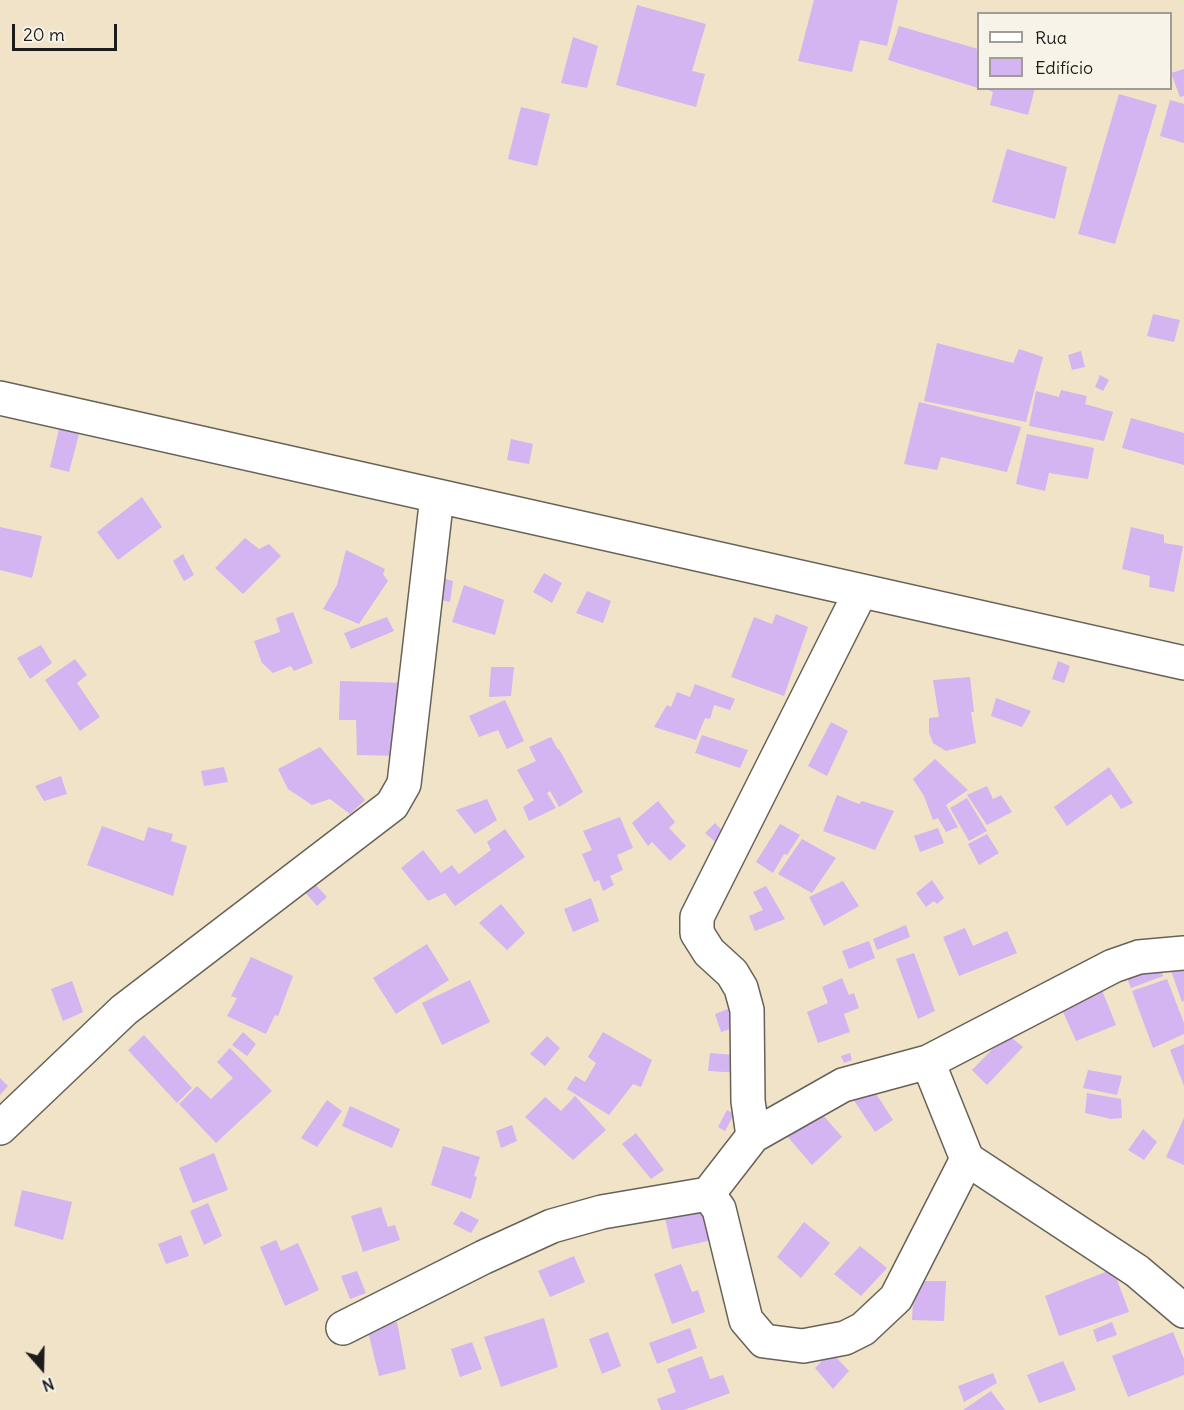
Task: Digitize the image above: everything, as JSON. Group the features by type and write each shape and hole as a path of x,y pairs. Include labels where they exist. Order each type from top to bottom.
{"street":[{"path":"0,398 1184,663"},
{"path":"0,1128 124,1010 392,805 400,795 404,784 437,496"},
{"path":"753,1136 748,1101 747,1011 741,988 732,973 709,952 697,933 697,916 861,591"},
{"path":"343,1328 484,1257 552,1226 602,1212 708,1194 753,1136 843,1085 928,1062 1113,966 1139,957 1184,952"},
{"path":"928,1062 967,1159 1137,1271 1184,1311"},
{"path":"708,1194 719,1209 746,1320 764,1341 803,1346 845,1338 863,1329 896,1298 967,1159"}],"building":[{"path":"814,0 898,0 887,46 860,40 852,72 798,61"},
{"path":"637,5 706,24 692,71 705,74 696,107 616,85"},
{"path":"899,26 977,49 977,88 888,60"},
{"path":"573,37 598,46 587,88 561,83"},
{"path":"1184,69 1184,96 1180,97 1172,73"},
{"path":"988,90 1034,90 1028,115 990,105 993,92"},
{"path":"1119,94 1157,105 1115,244 1078,234"},
{"path":"1170,100 1184,104 1184,143 1160,136"},
{"path":"521,107 550,114 537,166 508,159"},
{"path":"1007,149 1067,167 1055,219 992,202"},
{"path":"1153,314 1180,320 1174,342 1147,336"},
{"path":"937,343 1013,363 1019,349 1043,357 1026,422 924,401"},
{"path":"1081,351 1085,367 1072,370 1068,355"},
{"path":"1100,375 1109,380 1103,391 1095,387"},
{"path":"1061,390 1087,396 1085,404 1113,412 1104,441 1029,426 1036,391 1059,397"},
{"path":"919,402 1021,427 1007,472 941,457 937,470 904,464"},
{"path":"1131,418 1184,433 1184,465 1122,448"},
{"path":"59,429 79,434 69,472 50,467"},
{"path":"1027,434 1094,448 1088,479 1049,473 1045,491 1016,484"},
{"path":"511,439 533,444 529,464 507,460"},
{"path":"142,497 162,527 118,560 97,532"},
{"path":"0,527 42,536 32,578 0,570"},
{"path":"1131,527 1164,535 1164,543 1183,546 1174,592 1149,587 1150,576 1122,569"},
{"path":"245,538 259,549 269,544 281,556 243,594 215,568"},
{"path":"346,550 385,569 383,574 388,581 359,624 323,609 337,585"},
{"path":"183,554 194,575 184,581 173,561"},
{"path":"544,573 562,583 552,603 533,592"},
{"path":"435,576 453,581 450,602 431,598"},
{"path":"464,585 504,600 495,635 452,622"},
{"path":"587,591 611,601 603,623 576,613"},
{"path":"293,612 313,663 294,671 291,666 273,673 262,663 254,641 280,632 276,618"},
{"path":"776,614 808,627 784,696 731,677 754,617 772,624"},
{"path":"387,617 394,631 351,649 344,633"},
{"path":"41,645 52,663 30,679 17,658"},
{"path":"75,659 87,675 77,683 100,717 80,731 45,680"},
{"path":"1058,661 1070,666 1064,683 1052,679"},
{"path":"491,667 514,667 511,696 489,697"},
{"path":"970,677 974,712 971,712 976,743 946,751 933,743 929,733 929,718 939,717 933,680"},
{"path":"340,681 406,683 400,756 357,755 356,720 339,720"},
{"path":"695,684 735,699 730,710 714,705 710,719 705,718 696,740 654,727 667,705 671,707 677,692 690,697"},
{"path":"996,698 1031,711 1022,727 991,716"},
{"path":"505,700 524,741 507,749 498,730 479,737 469,716"},
{"path":"831,722 848,731 827,776 808,766"},
{"path":"702,735 748,750 740,768 695,753"},
{"path":"551,737 583,792 559,807 550,791 547,793 556,808 529,821 523,807 534,800 517,770 536,761 529,747"},
{"path":"320,747 365,800 350,814 330,799 312,805 288,789 278,769"},
{"path":"935,759 968,790 946,805 958,827 946,832 938,818 933,820 924,796 913,779"},
{"path":"224,767 228,782 204,786 201,771"},
{"path":"1109,767 1133,803 1121,809 1111,794 1067,826 1054,807"},
{"path":"61,776 67,794 44,801 35,786"},
{"path":"987,786 993,799 1001,795 1012,812 987,825 967,795"},
{"path":"837,795 859,804 862,801 894,811 875,850 823,831"},
{"path":"967,798 987,831 969,841 950,808"},
{"path":"487,799 497,820 475,834 456,810"},
{"path":"658,801 675,822 669,828 686,846 670,861 652,842 648,846 632,823"},
{"path":"620,817 633,848 617,855 623,870 610,876 614,885 603,891 599,880 594,882 582,854 592,850 583,831"},
{"path":"715,823 729,837 720,846 705,833"},
{"path":"780,824 800,835 787,855 784,854 773,873 756,862"},
{"path":"102,826 144,841 148,827 173,834 171,841 187,846 173,896 87,865"},
{"path":"938,828 944,843 920,852 914,836"},
{"path":"505,829 525,857 455,906 445,893 428,901 401,868 423,850 441,873 452,865 459,874 491,850 487,842"},
{"path":"987,834 999,853 979,865 968,844"},
{"path":"802,839 836,858 812,893 778,874"},
{"path":"932,880 944,898 937,904 934,901 926,907 916,893"},
{"path":"843,881 859,906 824,926 809,897"},
{"path":"314,883 327,897 317,906 305,892"},
{"path":"766,886 785,919 755,931 749,916 763,910 753,892"},
{"path":"591,898 599,921 573,932 564,909"},
{"path":"501,904 525,933 507,950 479,923"},
{"path":"906,925 910,937 877,950 873,939"},
{"path":"965,928 973,946 1007,931 1017,953 959,976 943,937"},
{"path":"869,941 875,958 849,969 842,951"},
{"path":"427,944 449,980 396,1014 373,978"},
{"path":"914,953 935,1011 918,1019 896,959"},
{"path":"251,957 293,976 278,1016 275,1015 266,1034 227,1016 237,998 231,996"},
{"path":"1157,957 1163,976 1131,988 1123,968"},
{"path":"1184,962 1184,1001 1182,1002 1169,965"},
{"path":"842,978 849,995 854,993 859,1008 844,1014 850,1032 818,1043 807,1012 828,1003 822,987"},
{"path":"1167,979 1184,1023 1184,1034 1153,1048 1132,991"},
{"path":"470,980 490,1022 442,1045 422,1003"},
{"path":"72,981 83,1012 63,1021 51,989"},
{"path":"1102,990 1116,1025 1076,1041 1060,1005"},
{"path":"736,1006 742,1025 721,1032 715,1014"},
{"path":"243,1032 256,1044 247,1056 232,1045"},
{"path":"603,1032 652,1060 641,1087 633,1084 609,1115 567,1089 575,1076 585,1082 596,1063 588,1057"},
{"path":"1007,1034 1023,1047 987,1085 972,1070"},
{"path":"144,1035 192,1088 177,1103 128,1050"},
{"path":"547,1036 560,1048 545,1066 530,1054"},
{"path":"1184,1044 1184,1086 1170,1050"},
{"path":"230,1048 272,1091 216,1143 179,1104 197,1086 211,1099 233,1078 217,1062"},
{"path":"710,1053 745,1056 742,1073 708,1071"},
{"path":"850,1053 852,1060 844,1063 841,1056"},
{"path":"1088,1070 1122,1076 1117,1095 1083,1088"},
{"path":"0,1078 8,1086 0,1095"},
{"path":"871,1086 893,1120 875,1132 853,1099"},
{"path":"1087,1093 1121,1099 1122,1118 1111,1119 1085,1113"},
{"path":"575,1096 606,1130 573,1160 525,1117 545,1097 561,1111"},
{"path":"327,1100 342,1111 317,1147 301,1138"},
{"path":"350,1106 400,1129 392,1148 342,1126"},
{"path":"817,1108 842,1137 812,1165 786,1135"},
{"path":"727,1110 734,1114 725,1131 718,1127"},
{"path":"1184,1118 1184,1165 1166,1157"},
{"path":"512,1125 517,1141 501,1148 496,1131"},
{"path":"1143,1129 1157,1142 1144,1160 1128,1150"},
{"path":"636,1133 664,1170 651,1179 622,1144"},
{"path":"443,1146 480,1157 474,1176 477,1177 471,1199 431,1185"},
{"path":"214,1153 228,1190 193,1203 179,1168"},
{"path":"22,1190 72,1202 63,1240 14,1226"},
{"path":"702,1201 712,1240 672,1249 663,1209"},
{"path":"208,1203 222,1236 204,1245 190,1211"},
{"path":"381,1207 388,1227 395,1225 400,1240 363,1252 351,1216"},
{"path":"461,1211 479,1220 471,1233 453,1224"},
{"path":"804,1222 830,1243 801,1278 777,1257"},
{"path":"181,1235 189,1256 166,1264 158,1244"},
{"path":"276,1240 281,1251 298,1243 319,1290 285,1306 260,1247"},
{"path":"860,1246 887,1268 861,1296 834,1274"},
{"path":"574,1256 585,1282 550,1297 538,1271"},
{"path":"681,1264 692,1292 698,1290 705,1312 672,1324 654,1274"},
{"path":"1113,1269 1129,1312 1059,1336 1045,1296"},
{"path":"357,1271 366,1293 350,1299 341,1276"},
{"path":"914,1281 946,1281 944,1321 912,1320"},
{"path":"544,1318 558,1367 501,1387 484,1337"},
{"path":"397,1322 406,1369 379,1376 367,1328"},
{"path":"1112,1322 1117,1335 1097,1342 1093,1330"},
{"path":"690,1328 697,1348 657,1364 649,1343"},
{"path":"608,1332 621,1366 602,1374 589,1339"},
{"path":"1173,1332 1184,1359 1184,1375 1128,1397 1112,1356"},
{"path":"472,1342 482,1369 460,1377 451,1349"},
{"path":"831,1352 849,1371 833,1389 815,1368"},
{"path":"702,1356 710,1379 723,1375 730,1393 684,1410 661,1410 657,1399 676,1392 667,1369"},
{"path":"1063,1361 1076,1390 1039,1403 1027,1375"},
{"path":"993,1373 997,1383 964,1402 958,1386"},
{"path":"991,1391 1005,1410 963,1410"}]}
